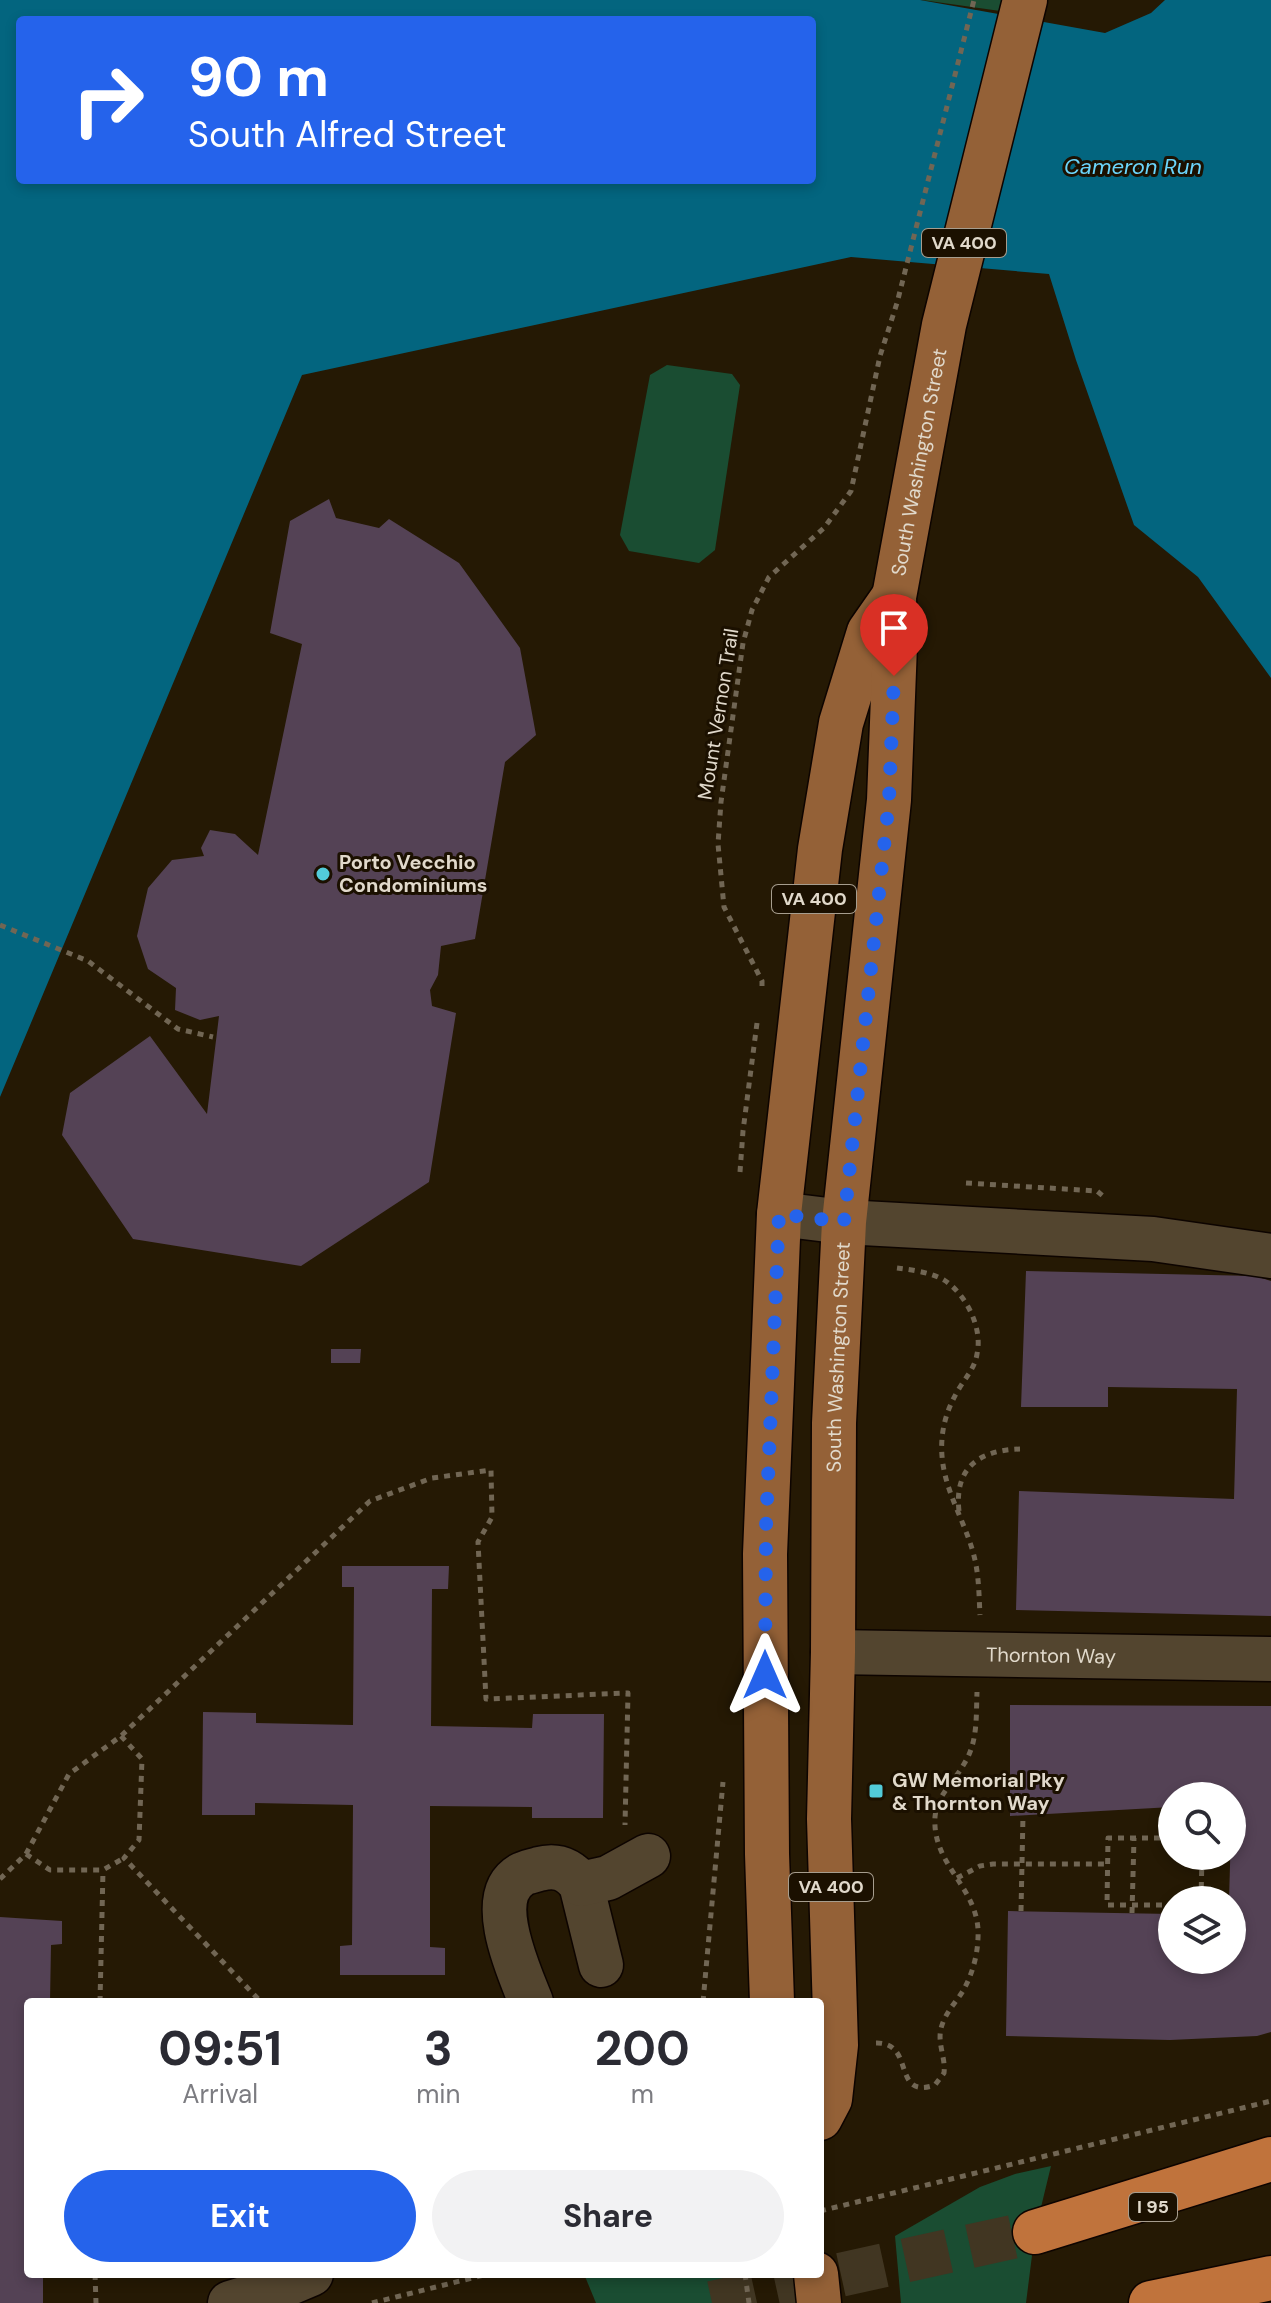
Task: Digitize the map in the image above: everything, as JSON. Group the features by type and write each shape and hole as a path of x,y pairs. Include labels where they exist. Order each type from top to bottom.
{"highway":[{"name":"I 95","path":"1271,2159 1035,2232 1271,2181"},
{"path":"1151,2303 1271,2278"}],"main road":[{"name":"South Washington Street","path":"824,2110 830,2099 836,2045 829,1819 834,1423 844,1222 889,800 894,597 944,325 1025,0"},
{"name":"South Washington Street","path":"772,1998 767,1854 765,1569 779,1214 820,849 841,723 869,632 894,597"},
{"path":"816,2278 819,2303"}],"street":[{"path":"779,1214 844,1222 1153,1239 1271,1256"},
{"name":"Thornton Way","path":"833,1652 1271,1659"},
{"path":"581,1884 608,1878 636,1842"},
{"path":"530,1998 507,1934 504,1904 510,1889 521,1875 551,1865 572,1872 581,1884 601,1965"},
{"path":"230,2303 302,2278"}],"path":[{"name":"Mount Vernon Trail","path":"760,996 762,981 724,907 718,844 743,643 752,610 769,577 824,528 851,491 880,356 897,303 974,0"},
{"path":"0,925 88,961 178,1029 213,1037"},
{"path":"740,1174 758,1011"},
{"path":"886,1268 927,1273 943,1280 956,1290 974,1320 978,1353 972,1370 950,1405 942,1438 945,1478 975,1560 980,1620"},
{"path":"960,1519 959,1487 966,1471 979,1457 994,1451 1020,1449"},
{"path":"0,1879 26,1854 69,1774 121,1736 370,1501 432,1478 491,1470 492,1517 478,1542 486,1699 628,1693 636,1842"},
{"path":"874,2043 893,2046 900,2057 907,2081 913,2085 927,2088 935,2085 944,2073 939,2034 976,1961 978,1929 973,1908 943,1859 936,1841 935,1812 972,1747 976,1733 978,1679"},
{"path":"26,1854 50,1870 103,1870 124,1858 139,1840 142,1759 121,1736"},
{"path":"1021,1911 1023,1815"},
{"path":"1158,1838 1108,1838 1107,1905 1132,1909 1158,1906"},
{"path":"1132,1909 1134,1838"},
{"path":"124,1858 257,1998"},
{"path":"957,1878 980,1866 1108,1864"},
{"path":"100,1998 103,1870"},
{"path":"824,2210 1271,2101"},
{"path":"95,2278 96,2303"},
{"path":"372,2303 472,2278"},
{"path":"746,2278 749,2303"}],"green space":[{"path":"922,0 1025,0 1022,14"},
{"path":"667,365 732,374 740,385 715,550 699,563 629,551 620,535 650,375"},
{"path":"1051,2166 1035,2232 1026,2303 901,2303 895,2236 980,2187 1015,2174"},
{"path":"586,2278 732,2278 735,2303 596,2303"}],"water":[{"name":"Cameron Run","path":"0,0 920,0 1105,33 1151,13 1165,0 1271,0 1271,678 1198,577 1134,525 1049,274 851,257 302,375 0,1097"}],"building":[{"name":"Porto Vecchio Condominiums","path":"329,499 336,518 379,528 389,519 459,563 520,648 536,735 505,762 475,939 441,946 438,975 430,990 432,1006 456,1013 429,1182 301,1266 133,1239 62,1135 70,1093 150,1036 207,1114 219,1016 200,1020 175,1010 176,988 148,969 137,936 148,888 172,860 204,856 201,848 210,830 235,834 258,855 302,644 270,633 290,521"},
{"path":"1026,1271 1255,1276 1271,1281 1271,1616 1016,1610 1019,1491 1234,1499 1237,1389 1108,1387 1108,1407 1021,1407"},
{"path":"331,1349 361,1349 360,1363 331,1363"},
{"path":"342,1566 449,1566 448,1589 432,1589 431,1726 532,1728 533,1714 604,1714 603,1818 532,1818 532,1807 430,1806 430,1947 445,1948 445,1975 340,1975 340,1946 352,1945 353,1805 255,1803 255,1815 202,1815 203,1712 256,1713 256,1723 353,1725 354,1587 342,1587"},
{"path":"1010,1705 1271,1706 1271,2032 1257,2036 1170,2040 1006,2036 1008,1911 1158,1914 1158,1974 1246,1974 1246,1886 1229,1886 1230,1870 1246,1870 1246,1782 1158,1782 1158,1808 1010,1816"},
{"path":"0,1917 62,1921 62,1944 51,1945 50,1998 24,1998 24,2278 43,2278 43,2303 0,2303"}],"tunnel":[{"path":"712,2303 1035,2232"}],"place":[{"name":"Porto Vecchio Condominiums","path":"323,874"},
{"name":"GW Memorial Pky & Thornton Way","path":"876,1791"}],"route":[{"path":"765,1675 766,1527 779,1214 844,1222 889,800 894,676"}]}
